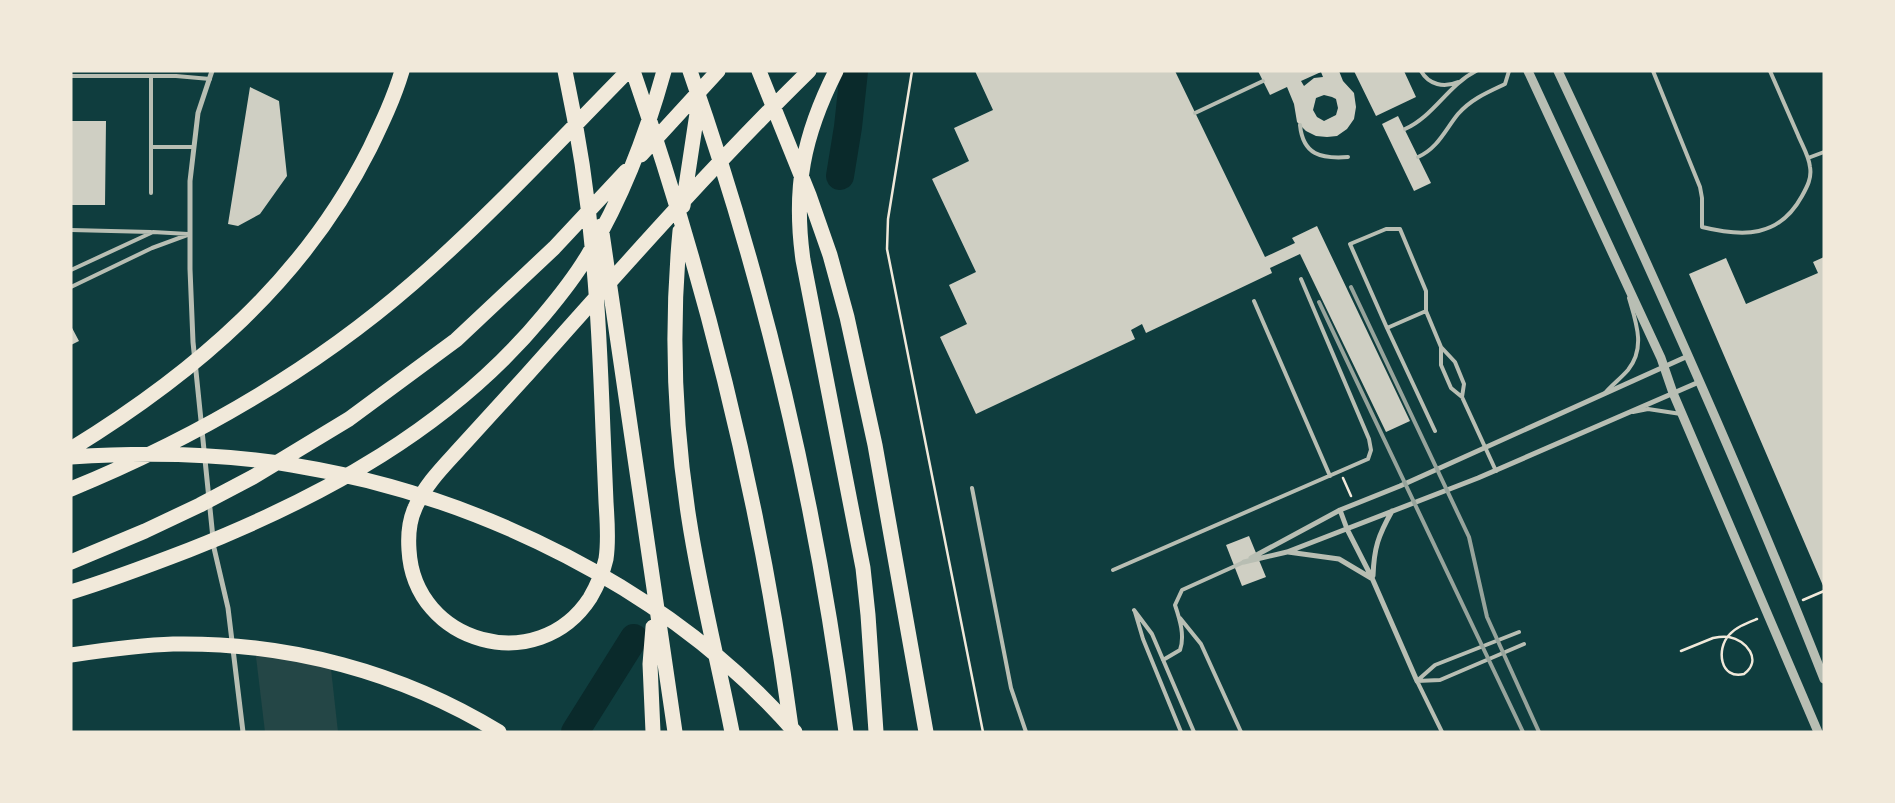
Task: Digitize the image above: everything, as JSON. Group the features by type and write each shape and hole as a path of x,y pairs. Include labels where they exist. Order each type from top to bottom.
{"highway":[{"path":"71,448 112,424 197,362 238,325 280,282 315,238 342,199 385,118 402,71"},
{"path":"566,71 582,166 594,266 606,508 606,559 600,578 591,596 564,627 530,642 509,644 490,642 470,636 452,626 436,612 424,596 415,580 410,562 410,526 414,510 433,479 551,348 703,182 809,71"},
{"path":"566,71 585,146 604,243 674,732"},
{"path":"71,489 151,454 242,405 328,348 411,285 450,250 536,166 627,71"},
{"path":"633,71 678,210 727,396 764,564 791,732"},
{"path":"71,592 152,564 277,512 365,467 450,406 487,375 522,341 557,299 587,257 611,214 633,167 650,121 664,71"},
{"path":"690,71 714,141 748,256 791,424 825,598 846,732"},
{"path":"705,71 684,191 679,250 675,361 677,415 688,518 732,732"},
{"path":"71,562 200,506 253,477 349,419 403,381 456,340 554,248 718,71"},
{"path":"759,71 809,195 830,255 847,318 874,444 926,732"},
{"path":"836,71 823,96 806,146 800,175 798,211 803,260 854,518 866,596 876,732"},
{"path":"71,457 127,454 193,455 292,465 388,486 466,512 541,544 629,592 721,659 759,693 795,732"},
{"path":"653,732 650,664 655,596"},
{"path":"908,633 931,732"},
{"path":"71,655 139,646 172,644 225,645 274,650 324,659 376,674 423,692 470,714 499,732"}],"street":[{"path":"212,71 198,113 190,181 190,269 193,342 214,548 228,608 243,732"},
{"path":"1528,71 1664,366 1673,393 1818,732"},
{"path":"1558,71 1688,356 1824,679"},
{"path":"1244,562 1340,510 1400,486 1688,356"},
{"path":"1244,562 1287,552 1496,471 1699,382"},
{"path":"1340,510 1417,681"},
{"path":"1372,578 1374,555 1379,534 1392,511"},
{"path":"1287,552 1339,559 1372,578"}],"lane":[{"path":"1421,71 1426,78 1438,84 1449,85 1460,81 1476,71"},
{"path":"1418,157 1436,145 1458,115 1469,104 1505,84 1510,71"},
{"path":"1653,71 1700,187 1702,227 1727,233 1744,234 1762,231 1791,214 1810,178 1808,158 1770,71"},
{"path":"71,76 210,78"},
{"path":"152,76 152,193"},
{"path":"1195,113 1263,81"},
{"path":"1405,130 1425,117 1460,81"},
{"path":"1300,125 1302,139 1315,154 1331,158 1348,157"},
{"path":"151,147 194,147"},
{"path":"1808,158 1824,152"},
{"path":"1435,431 1350,244 1386,228 1400,228 1426,291 1426,311 1441,347 1455,362 1464,384 1462,397"},
{"path":"71,230 190,234"},
{"path":"71,270 152,232"},
{"path":"71,287 152,248 190,234"},
{"path":"1605,393 1628,369 1634,359 1638,345 1639,334 1622,274"},
{"path":"1113,570 1368,459 1371,450 1369,439 1301,279"},
{"path":"1254,301 1330,476"},
{"path":"1387,328 1426,311"},
{"path":"1441,347 1440,365 1451,388 1462,397 1496,471"},
{"path":"1624,414 1648,409 1669,411 1683,415"},
{"path":"972,488 1011,688 1026,732"},
{"path":"1163,660 1180,650 1183,642 1180,618 1175,605 1182,590 1244,562"},
{"path":"1181,732 1142,639 1134,610 1152,634 1194,732"},
{"path":"1180,618 1201,644 1241,732"},
{"path":"1417,681 1435,665 1519,632"},
{"path":"1417,681 1440,680 1524,644"},
{"path":"1417,681 1441,731"}],"path":[{"path":"912,71 888,219 887,249 983,732"},
{"path":"1340,472 1352,496"},
{"path":"1681,651 1708,639 1723,636 1739,639 1750,651 1750,667 1744,674 1739,675 1729,671 1722,662 1720,656 1728,637"}],"shaded area":[{"path":"254,640 296,648 330,660 338,732 265,732"}],"building":[{"path":"975,71 1175,71 1265,257 1295,243 1292,238 1317,226 1410,421 1386,432 1300,254 1270,268 1272,273 1146,333 1142,324 1131,330 1135,339 976,414 940,337 967,324 949,285 976,272 932,179 969,161 954,128 993,110"},
{"path":"1258,71 1339,71 1343,81 1354,93 1356,107 1354,119 1347,129 1337,136 1316,136 1306,131 1297,122 1294,104 1287,87 1270,95","holes":["1321,72 1323,77 1314,78 1304,86 1301,81","1324,95 1336,99 1338,108 1336,115 1324,121 1317,117 1313,110 1316,98"]},
{"path":"1354,71 1404,71 1416,97 1376,116"},
{"path":"250,87 279,101 287,176 260,214 238,226 228,224"},
{"path":"1398,116 1431,183 1414,191 1382,124"},
{"path":"71,121 106,121 105,205 71,205"},
{"path":"1824,257 1824,588 1689,274 1726,258 1746,304 1818,273 1813,262"},
{"path":"71,326 79,341 71,345"},
{"path":"1249,536 1266,577 1242,586 1226,545"}],"waterway":[{"path":"840,176 854,71"},
{"path":"575,732 634,638"}],"railway":[{"path":"1351,287 1469,537 1487,617 1539,732"},
{"path":"1319,302 1523,732"}]}
